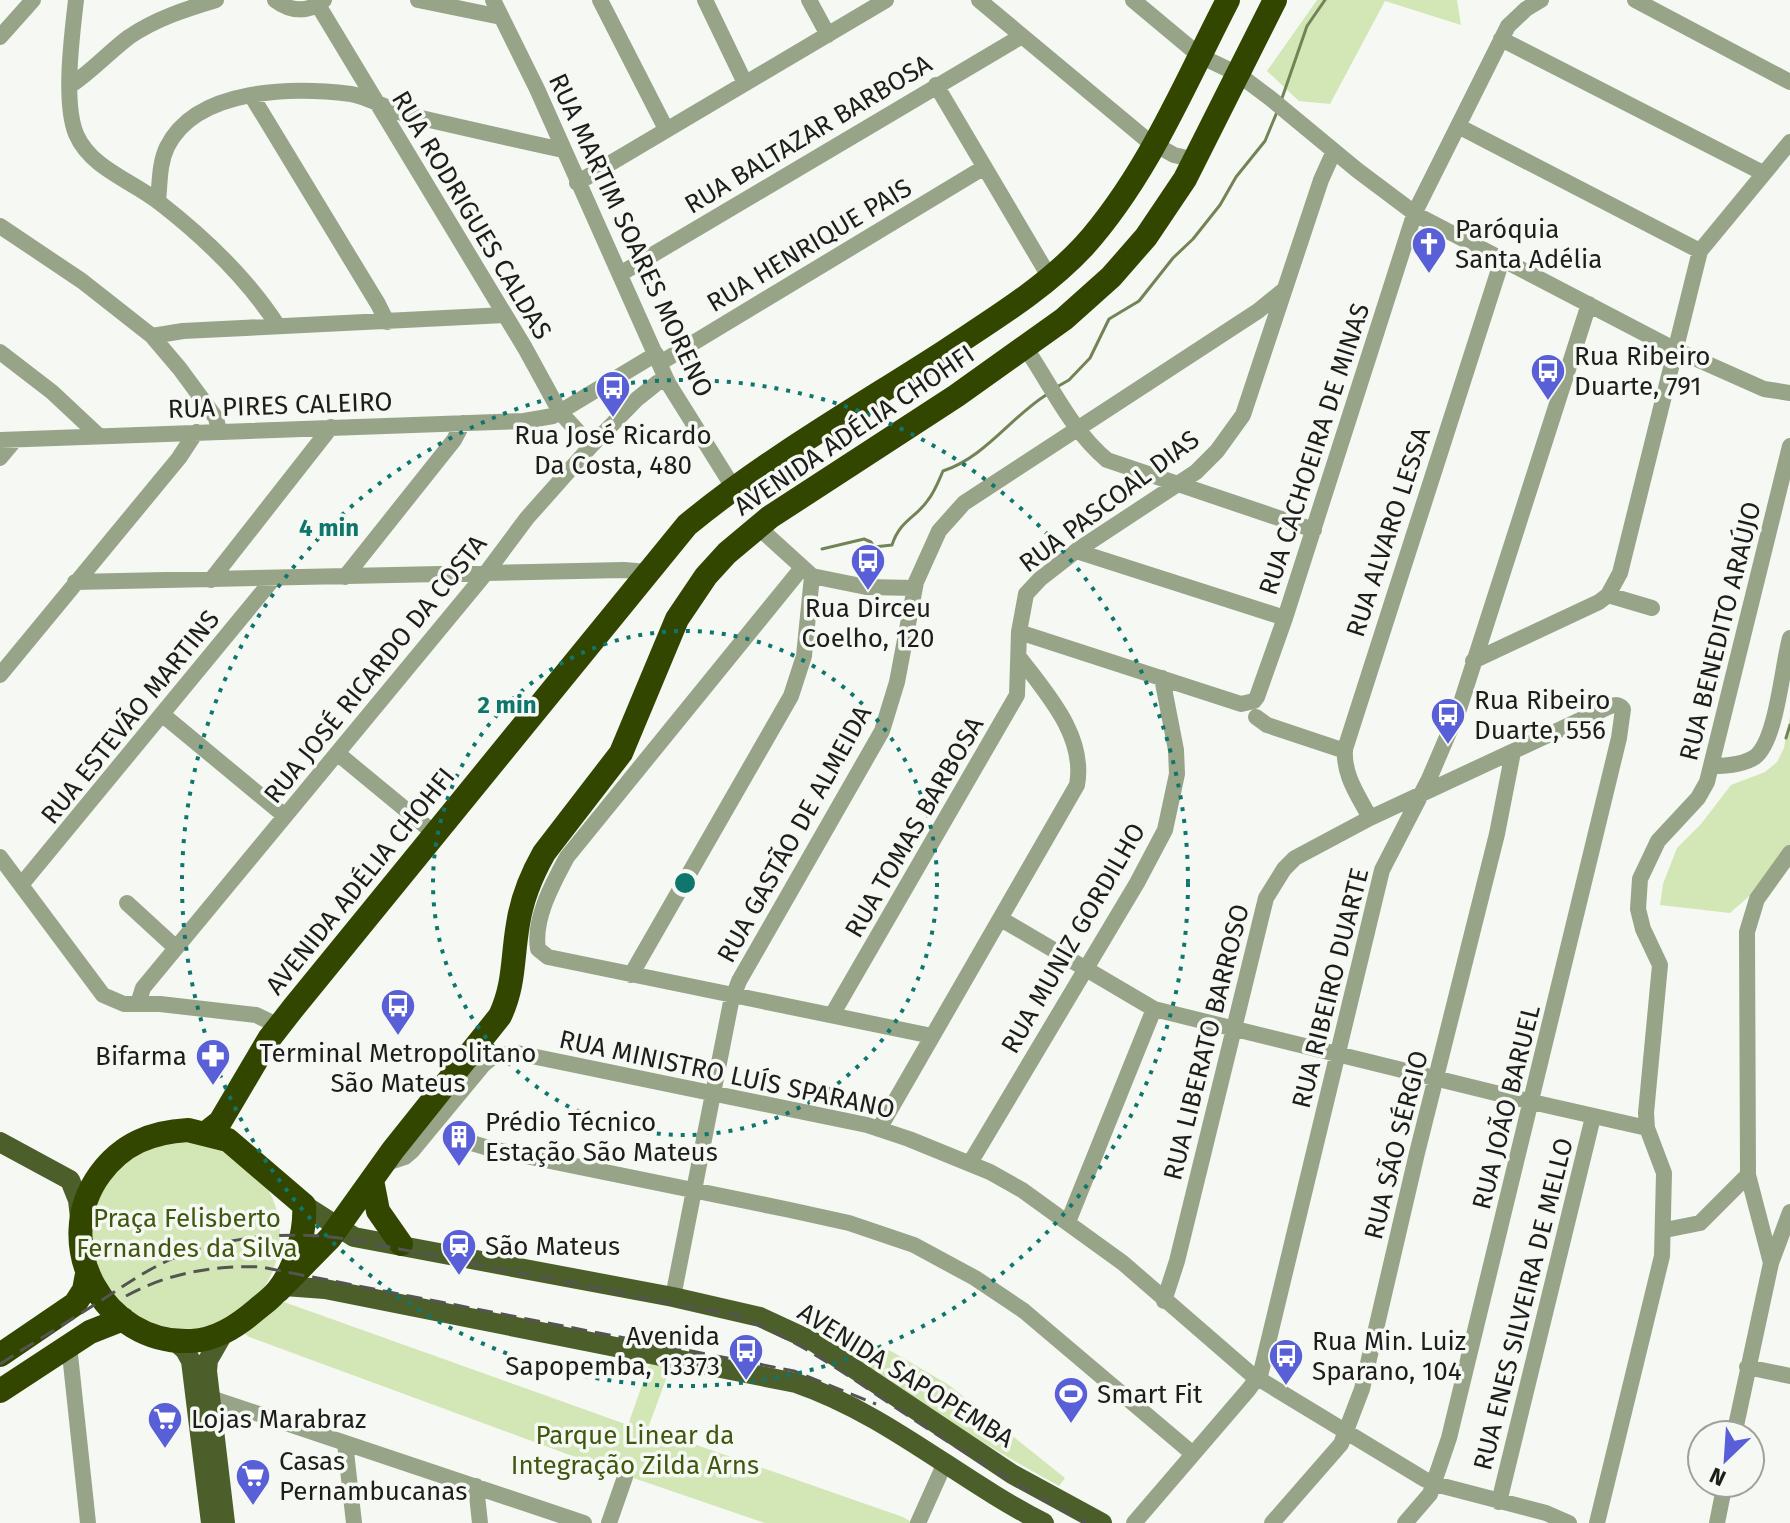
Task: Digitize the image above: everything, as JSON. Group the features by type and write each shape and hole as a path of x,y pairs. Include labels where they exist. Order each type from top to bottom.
{"highway":[{"name":"AVENIDA ADÉLIA CHOHFI","path":"281,1289 319,1251 500,1016 509,997 514,973 517,926 524,893 544,853 621,753 664,646 692,595 727,553 758,527 1025,347 1064,319 1111,277 1166,209 1195,160 1219,65 1228,0"},
{"name":"AVENIDA ADÉLIA CHOHFI","path":"206,1133 220,1122 279,1026 687,525 733,487 1005,312 1050,278 1082,247 1125,197 1155,145 1275,0"},
{"path":"183,1130 206,1133 228,1140 243,1150 304,1205 304,1224 281,1289 223,1334 175,1341 141,1330 123,1319 102,1299 87,1274 79,1238 80,1219 90,1187 122,1150 153,1135 183,1130"},
{"path":"377,1172 378,1211 401,1244"},
{"path":"0,1355 75,1304 84,1290 87,1274"},
{"path":"0,1391 103,1325 123,1319"}],"main road":[{"path":"0,1132 75,1170 102,1170"},
{"path":"0,1142 70,1180 78,1200 80,1219"},
{"name":"AVENIDA SAPOPEMBA","path":"304,1205 354,1237 673,1297 760,1317 814,1342 1006,1470 1102,1523"},
{"name":"AVENIDA SAPOPEMBA","path":"281,1289 303,1285 338,1291 775,1377 852,1406 992,1495 1044,1523"},
{"path":"223,1334 208,1360 225,1523"},
{"path":"175,1341 191,1361 211,1523"},
{"path":"944,1465 950,1456 962,1453 1006,1470"}],"street":[{"path":"0,37 8,17 33,0"},
{"path":"76,0 71,85 71,110 76,134 104,167 158,201 220,255 248,284 278,326"},
{"path":"71,85 145,27 183,9 216,0"},
{"path":"275,0 291,9 300,10 321,2"},
{"path":"418,0 501,17"},
{"name":"RUA MARTIM SOARES MORENO","path":"493,0 667,380 733,487"},
{"path":"600,0 666,129"},
{"path":"705,0 745,83"},
{"path":"809,0 828,35"},
{"path":"577,183 886,0"},
{"path":"979,0 1155,145 1174,155 1195,160"},
{"path":"1133,0 1219,65 1270,98 1415,214 1674,349 1749,384 1773,392 1790,393"},
{"name":"RUA CACHOEIRA DE MINAS","path":"1019,632 1241,704 1254,701 1262,689 1415,214 1501,39 1515,18 1541,0"},
{"path":"1635,0 1790,82"},
{"name":"RUA RODRIGUES CALDAS","path":"321,2 377,104 560,412 591,446"},
{"name":"RUA BALTAZAR BARBOSA","path":"620,274 1022,36"},
{"path":"1501,39 1763,173"},
{"path":"936,85 1050,278"},
{"path":"158,201 161,162 167,147 181,128 200,112 266,91 352,94 403,114 563,150"},
{"path":"251,95 387,322"},
{"path":"1458,126 1700,251"},
{"path":"1473,661 1608,595 1620,573 1700,251 1790,142"},
{"name":"RUA PASCOAL DIAS","path":"1019,657 1019,632 1026,594 1076,551 1196,472 1217,451 1243,415 1321,180 1334,151"},
{"name":"RUA HENRIQUE PAIS","path":"560,412 658,359 983,168"},
{"path":"0,226 82,281 152,336 216,418 219,431"},
{"name":"RUA ALVARO LESSA","path":"1370,818 1348,777 1344,764 1345,751 1502,260"},
{"name":"RUA GASTÃO DE ALMEIDA","path":"673,1297 733,996 882,731 897,682 914,588 939,531 956,511 1258,311 1285,289"},
{"name":"RUA RIBEIRO DUARTE","path":"1134,1523 1261,1372 1382,870 1459,709 1589,304"},
{"path":"152,336 183,331 505,315"},
{"path":"1025,347 1078,428 1107,460 1314,530"},
{"path":"0,352 52,392 99,436"},
{"name":"RUA JOSÉ RICARDO DA COSTA","path":"138,1004 143,988 486,573 527,518 637,399 657,383 667,380"},
{"name":"RUA PIRES CALEIRO","path":"8,440 524,421 560,412"},
{"path":"345,577 454,440 463,423"},
{"path":"211,580 331,427"},
{"path":"0,675 179,458 196,432"},
{"path":"0,458 8,440"},
{"name":"RUA BENEDITO ARAÚJO","path":"1597,1523 1657,1281 1665,1230 1664,1173 1647,1128 1660,965 1643,929 1638,909 1640,879 1658,841 1702,792 1712,766 1790,446"},
{"path":"758,527 807,572 866,587 914,588"},
{"path":"1076,551 1285,618"},
{"path":"75,582 624,570 648,572"},
{"path":"807,572 567,857 552,885 537,937 538,949 548,957 932,1036"},
{"path":"631,975 791,696 804,656 807,572"},
{"name":"RUA ESTEVÃO MARTINS","path":"21,885 274,578"},
{"path":"1608,595 1652,608"},
{"path":"1712,766 1738,764 1752,759 1765,745 1790,638"},
{"path":"879,1129 1077,785 1079,757 1069,731 1019,657"},
{"name":"RUA TOMAS BARBOSA","path":"832,1015 1017,695 1019,657"},
{"name":"RUA MUNIZ GORDILHO","path":"970,1163 1137,883 1165,830 1177,774 1176,750 1162,678"},
{"name":"RUA JOÃO BARUEL","path":"1405,1523 1430,1494 1449,1438 1532,1102 1619,738 1623,709 1613,705 1606,708"},
{"name":"RUA LIBERATO BARROSO","path":"1164,1301 1177,1261 1266,898 1274,883 1295,858 1370,818 1606,708"},
{"path":"163,715 285,816"},
{"path":"1256,717 1267,725 1345,751"},
{"name":"RUA SÃO SÉRGIO","path":"1272,1523 1341,1444 1362,1389 1497,834 1513,752"},
{"path":"337,753 434,833"},
{"path":"1771,1263 1748,1175 1747,932 1757,899 1790,853"},
{"path":"0,857 103,995 124,1004 256,1015 279,1026"},
{"path":"127,903 176,948"},
{"path":"1001,919 1154,1009 1647,1128"},
{"path":"1068,1222 1154,1009"},
{"name":"RUA MINISTRO LUÍS SPARANO","path":"377,1172 412,1151 495,1055 517,1053 879,1129 970,1163 1022,1190 1123,1263 1257,1377 1435,1484 1499,1502 1535,1517 1569,1523"},
{"name":"RUA ENES SILVEIRA DE MELLO","path":"1499,1502 1593,1117"},
{"path":"458,1139 492,1149 849,1223 914,1245 975,1278 1024,1311 1193,1454"},
{"path":"1665,1230 1700,1223 1748,1175"},
{"path":"1737,1419 1771,1263 1790,1212"},
{"path":"69,1345 88,1523"},
{"path":"1747,1367 1790,1376"},
{"path":"211,1398 584,1523"},
{"path":"345,1443 354,1523"},
{"path":"918,1523 944,1465"},
{"path":"609,1523 625,1477"},
{"path":"476,1486 480,1523"},
{"path":"1717,1523 1722,1499"}],"green space":[{"path":"1317,0 1457,0 1461,25 1385,1 1330,104 1299,101 1267,71"},
{"path":"1790,716 1790,849 1772,876 1730,913 1660,905 1663,884 1677,848 1701,824 1731,785 1765,772 1777,762 1784,748"},
{"name":"Praça Felisberto Fernandes da Silva","path":"186,1141 222,1148 252,1169 273,1199 280,1235 273,1271 252,1301 222,1322 186,1329 150,1322 120,1301 99,1271 92,1235 99,1199 120,1169 150,1148"},
{"name":"Parque Linear da Integração Zilda Arns","path":"284,1302 628,1425 649,1365 653,1363 675,1370 668,1374 648,1428 913,1523 765,1523 613,1471 244,1333"},
{"path":"823,1325 891,1351 949,1385 1065,1478 1059,1486 937,1414 820,1333"}],"waterway":[{"path":"1281,101 1307,26 1325,0"},
{"path":"1055,388 1069,380 1090,358 1109,319 1139,301 1173,258 1193,239 1265,141 1277,112"},
{"path":"822,549 864,539 874,547 892,545 899,530 930,497 943,471 985,447 1046,395"},
{"path":"1786,738 1790,725"}],"railway":[{"path":"0,1364 139,1276 189,1252 235,1240 282,1235 354,1240 737,1316 814,1354 960,1449 1086,1523"},
{"path":"126,1296 158,1281 192,1272 226,1267 261,1267 794,1371 876,1404"}],"place":[{"name":"Paróquia Santa Adélia","path":"1429,275"},
{"name":"Rua Ribeiro Duarte, 791","path":"1548,402"},
{"name":"Rua José Ricardo Da Costa, 480","path":"613,419"},
{"name":"Rua Dirceu Coelho, 120","path":"868,592"},
{"name":"Rua Ribeiro Duarte, 556","path":"1448,746"},
{"name":"Terminal Metropolitano São Mateus","path":"398,1037"},
{"name":"Bifarma","path":"213,1087"},
{"name":"Prédio Técnico Estação São Mateus","path":"459,1168"},
{"name":"São Mateus","path":"459,1277"},
{"name":"Avenida Sapopemba, 13373","path":"746,1382"},
{"name":"Rua Min. Luiz Sparano, 104","path":"1286,1387"},
{"name":"Smart Fit","path":"1071,1425"},
{"name":"Lojas Marabraz","path":"165,1450"},
{"name":"Casas Pernambucanas","path":"253,1507"}]}
